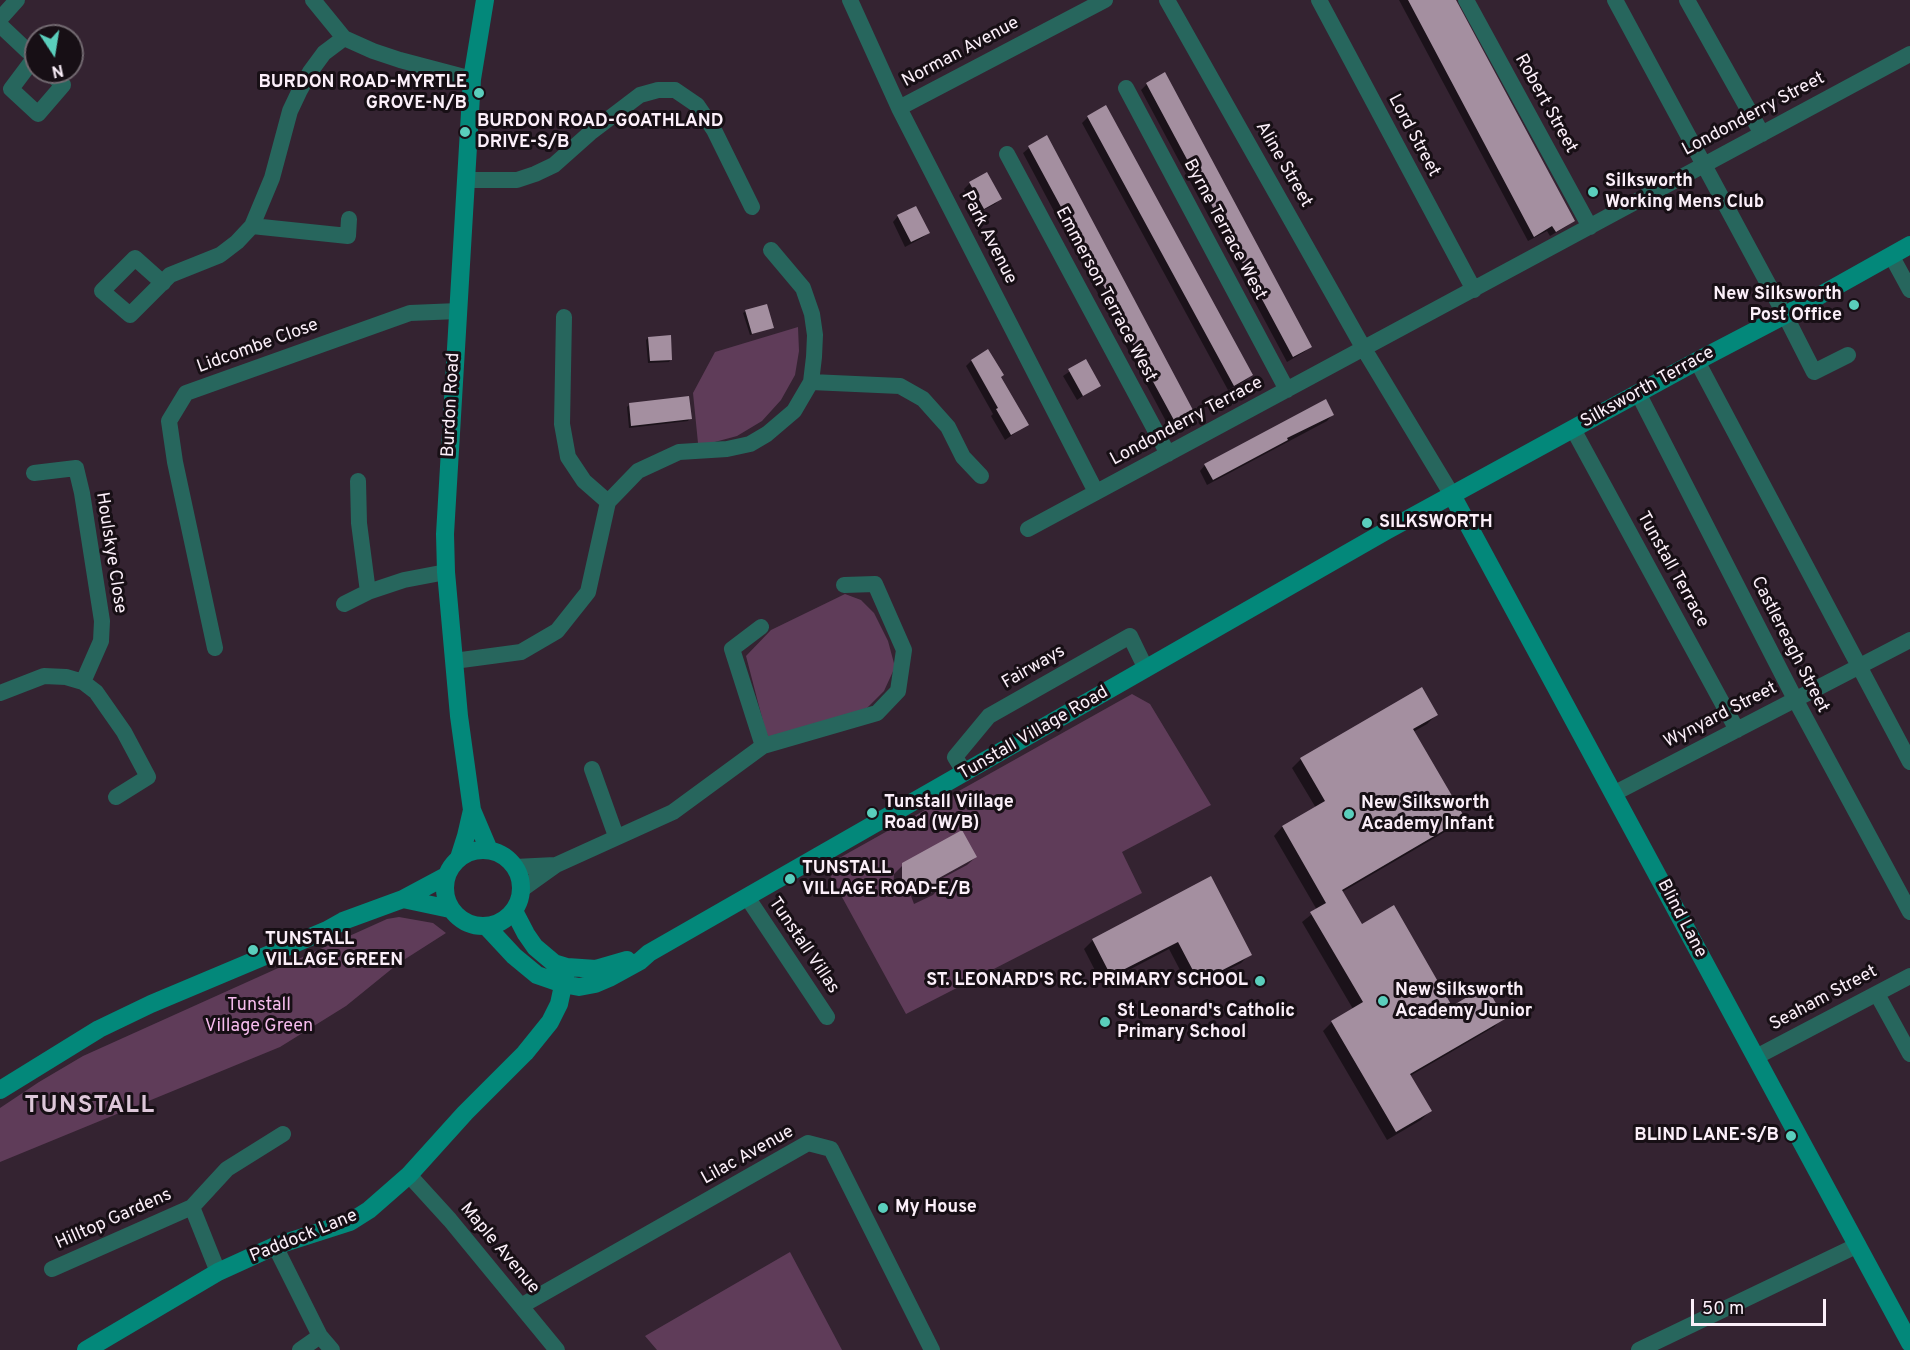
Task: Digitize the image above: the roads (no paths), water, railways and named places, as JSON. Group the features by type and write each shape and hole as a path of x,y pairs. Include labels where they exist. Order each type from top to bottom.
{"street":[{"path":"0,19 17,0"},
{"path":"313,0 344,38 400,60 472,79"},
{"name":"Burdon Road","path":"485,0 472,79 445,534 446,572 459,716 472,810 489,850"},
{"name":"Park Avenue","path":"850,0 899,108 1096,492"},
{"name":"Norman Avenue","path":"899,108 1105,0"},
{"name":"Aline Street","path":"1167,0 1364,349 1452,495"},
{"name":"Lord Street","path":"1319,0 1473,290"},
{"name":"Robert Street","path":"1466,0 1590,227"},
{"path":"1615,0 1814,372 1848,355"},
{"path":"1687,0 1762,134"},
{"path":"0,25 24,48"},
{"path":"163,283 135,258 102,291 130,315 163,283 170,275 220,255 237,242 252,226 272,178 290,111 299,92 324,53 344,38"},
{"name":"Londonderry Street","path":"1364,349 1910,54"},
{"path":"24,72 11,89 38,114 62,84"},
{"name":"Byrne Terrace West","path":"1126,88 1287,390"},
{"path":"467,180 517,180 535,174 554,165 590,133 640,95 658,90 675,90 697,105 714,130 752,207"},
{"name":"Emmerson Terrace West","path":"1007,154 1168,454"},
{"path":"252,226 348,236 349,219"},
{"name":"Silksworth Terrace","path":"1386,531 1697,361 1782,310 1910,245"},
{"path":"454,661 521,652 556,631 588,592 608,502 638,471 679,453 727,449 750,444 767,434 794,411 811,382 815,335 812,314 803,288 771,250"},
{"path":"1891,255 1910,290"},
{"name":"Lidcombe Close","path":"215,648 175,462 169,421 186,393 410,313 458,311"},
{"path":"564,317 562,424 568,457 584,481 608,502"},
{"name":"Londonderry Terrace","path":"1028,529 1364,349"},
{"path":"1697,361 1910,762"},
{"path":"811,382 900,386 923,399 948,427 963,457 981,476"},
{"name":"Castlereagh Street","path":"1638,393 1796,699 1910,912"},
{"name":"Tunstall Terrace","path":"1573,429 1737,730"},
{"name":"Houlskye Close","path":"34,473 76,468 80,485 102,621 101,641 83,682"},
{"path":"358,482 359,523 368,592"},
{"name":"Blind Lane","path":"1452,495 1910,1342"},
{"name":"Tunstall Village Road","path":"514,911 526,934 565,976 579,987 595,984 626,969 649,953 1386,531"},
{"path":"344,604 368,592 404,580 446,572"},
{"path":"521,890 556,864 673,812 763,746 877,712 898,691 904,650 875,584 844,585"},
{"path":"761,627 732,649 763,746"},
{"name":"Fairways","path":"965,773 956,757 988,716 1130,636 1146,669"},
{"name":"Wynyard Street","path":"1613,794 1910,640"},
{"path":"0,693 44,676 66,676 83,682 96,693 124,732 148,777 116,797"},
{"path":"592,769 616,836"},
{"name":"Burdon Road","path":"459,858 472,810"},
{"path":"0,1090 110,1024 317,935 343,921 403,898 446,876 459,858 468,853 489,850 504,856 515,867 520,878 519,901 514,911 506,919 487,927 465,923 450,909 445,898 446,876"},
{"path":"515,867 556,864"},
{"name":"Tunstall Villas","path":"747,897 827,1017"},
{"path":"403,898 450,909"},
{"name":"Tunstall Village Road","path":"487,927 514,956 537,975 565,976"},
{"name":"Paddock Lane","path":"86,1350 218,1272 275,1246 350,1222 369,1210 409,1175 465,1113 525,1053 550,1022 559,1005 565,976"},
{"name":"Seaham Street","path":"1756,1057 1910,976"},
{"path":"1877,994 1910,1054"},
{"name":"Hilltop Gardens","path":"52,1269 192,1207 227,1168 283,1134"},
{"name":"Lilac Avenue","path":"521,1306 808,1143 831,1149 932,1350"},
{"name":"Maple Avenue","path":"409,1175 450,1220 557,1350"},
{"name":"Hilltop Gardens","path":"192,1207 218,1272"},
{"path":"1643,1348 1858,1245"},
{"path":"275,1246 320,1336 332,1350"},
{"path":"300,1350 320,1336"}],"place":[{"name":"BURDON ROAD-MYRTLE GROVE-N/B","path":"479,93"},
{"name":"BURDON ROAD-GOATHLAND DRIVE-S/B","path":"465,132"},
{"name":"Silksworth Working Mens Club","path":"1593,192"},
{"name":"New Silksworth Post Office","path":"1854,305"},
{"name":"SILKSWORTH","path":"1367,523"},
{"name":"Tunstall Village Road (W/B)","path":"872,813"},
{"name":"New Silksworth Academy Infant","path":"1349,814"},
{"name":"TUNSTALL VILLAGE ROAD-E/B","path":"790,879"},
{"name":"TUNSTALL VILLAGE GREEN","path":"253,950"},
{"name":"ST. LEONARD'S RC. PRIMARY SCHOOL","path":"1260,981"},
{"name":"New Silksworth Academy Junior","path":"1383,1001"},
{"name":"St Leonard's Catholic Primary School","path":"1105,1022"},
{"name":"BLIND LANE-S/B","path":"1791,1136"},
{"name":"My House","path":"883,1208"}],"district":[{"name":"TUNSTALL","path":"90,1107"}],"park label":[{"name":"Tunstall Village Green","path":"259,1016"}]}
